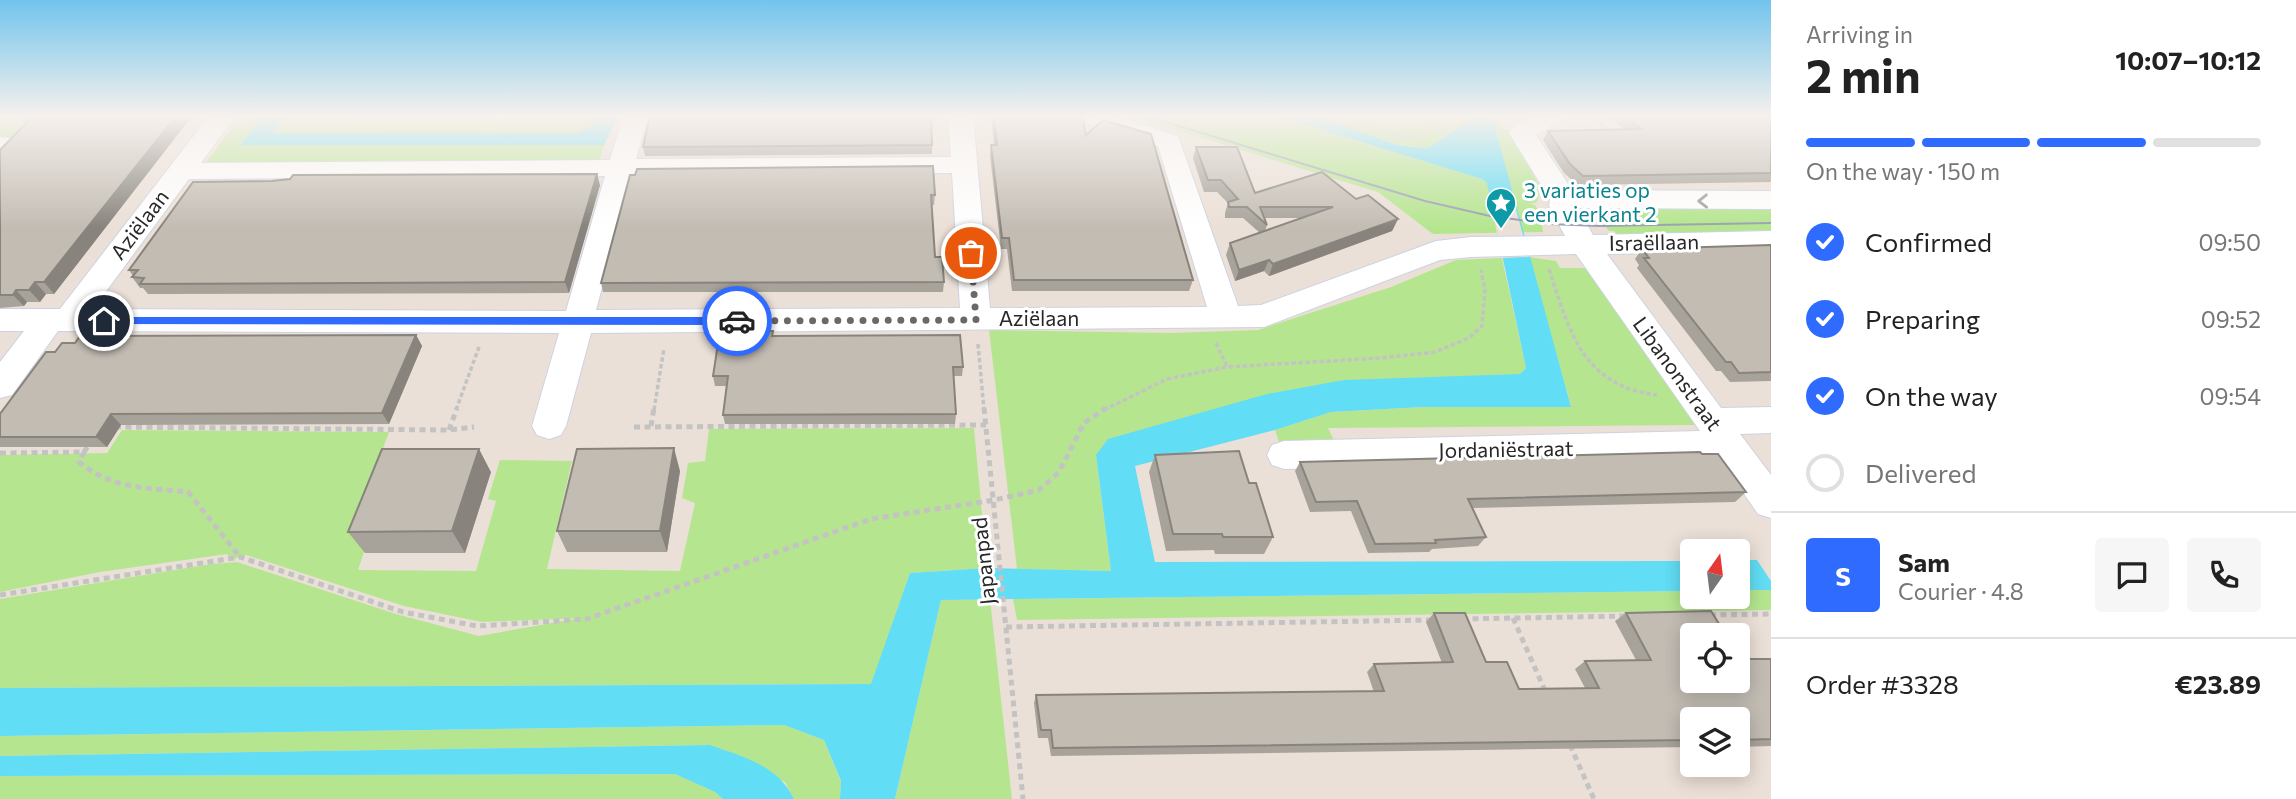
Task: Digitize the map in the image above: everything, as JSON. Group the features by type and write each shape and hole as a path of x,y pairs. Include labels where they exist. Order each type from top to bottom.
{"street":[{"name":"Aziëlaan","path":"59,321 195,153"},
{"path":"549,426 625,153"},
{"path":"963,153 976,320"},
{"path":"1174,153 1226,318"},
{"path":"1535,153 1564,200"},
{"path":"182,171 964,165"},
{"name":"Israëllaan","path":"1771,200 1564,200 1563,206 1584,244 1771,241"},
{"name":"Aziëlaan","path":"59,321 579,322 1226,318 1264,316 1436,251 1482,246 1584,244"},
{"name":"Libanonstraat","path":"1584,244 1771,503"},
{"path":"0,320 59,321"},
{"path":"0,386 59,321"},
{"name":"Jordaniëstraat","path":"1284,455 1710,421 1771,420"}],"path":[{"path":"1538,245 1575,343 1601,373 1638,395 1710,421"},
{"path":"0,595 240,557 403,612 477,626 587,619 871,519 994,500 1039,490 1059,472 1084,423 1115,402 1167,379 1227,367 1381,358 1435,352 1469,338 1482,326 1485,298 1482,246"},
{"name":"Japanpad","path":"976,320 1023,799"},
{"path":"636,321 640,339 666,340 651,426"},
{"path":"449,430 482,338 500,338 510,322"},
{"path":"634,427 986,425"},
{"path":"101,427 449,430 474,427"},
{"path":"95,435 79,462 92,475 119,485 188,492 207,512 240,557"},
{"path":"0,453 84,452"},
{"path":"1703,615 1771,614"},
{"path":"1458,619 1635,616"},
{"path":"1513,618 1551,703"},
{"path":"1006,624 1445,620"},
{"path":"1567,739 1594,799"}],"green space":[{"path":"213,153 601,153 599,161 206,163"},
{"path":"1252,153 1398,153 1482,179 1514,202 1502,153 1522,153 1541,189 1537,202 1530,204 1535,205 1540,213 1543,232 1433,234 1378,192"},
{"path":"1595,206 1667,209 1771,207 1771,230 1618,235 1609,231 1596,213 1600,212"},
{"path":"1529,257 1556,261 1560,268 1586,268 1695,425 1328,428 1337,447 1281,448 1275,430 1331,412 1423,407 1571,406"},
{"path":"1502,258 1526,368 1520,374 1096,455 1111,571 1017,569 989,330 1172,333 1258,330 1391,287 1456,260"},
{"path":"974,428 987,568 910,573 872,684 0,688 0,599 211,564 237,562 396,614 479,636 580,618 482,622 404,606 246,555 231,560 227,554 100,572 0,592 0,455 107,453 122,430 389,432 378,462 374,522 358,570 476,571 496,501 488,499 500,460 572,461 547,569 680,571 695,503 682,498 688,463 705,461 709,429"},
{"path":"1750,590 1771,590 1771,610 1017,620 1013,599 1680,591 1680,609 1750,609"},
{"path":"990,599 1012,799 895,799 941,600"},
{"path":"784,725 824,740 841,782 840,799 794,799 785,782 710,745 0,756 0,736"},
{"path":"675,774 715,792 723,799 0,799 0,776"}],"water":[{"path":"1398,153 1502,153 1571,407 1423,407 1331,412 1275,430 1135,466 1155,562 1680,561 1680,591 941,600 895,799 840,799 841,781 824,740 784,725 0,736 0,688 871,684 910,573 987,568 1111,571 1096,455 1108,439 1267,394 1344,380 1520,374 1526,368 1487,183 1482,179"},
{"path":"1750,560 1757,560 1771,581 1771,590 1750,590"},
{"path":"710,745 747,758 769,770 787,787 794,799 723,799 715,792 675,774 0,776 0,756"}],"pier":[{"path":"1490,199 1514,202 1529,257 1502,258"}],"building":[{"path":"0,153 146,153 44,282 35,282 29,290 16,290 13,295 0,295"},
{"path":"992,153 1157,153 1193,280 1014,280 1009,238 1002,238"},
{"path":"1198,153 1239,153 1255,193 1322,172 1356,199 1368,195 1398,219 1273,264 1269,260 1239,270 1230,243 1333,207 1260,207 1267,225 1247,207 1229,207 1228,202 1238,199 1221,180 1208,180"},
{"path":"1563,153 1771,153 1771,173 1583,176"},
{"path":"933,166 935,195 931,195 935,257 942,257 944,282 601,283 630,175 635,175 637,169"},
{"path":"597,174 565,282 140,284 144,278 132,277 138,270 129,270 193,182 272,181 290,179 293,175"},
{"path":"1771,245 1771,372 1739,373 1731,362 1726,362 1644,258 1649,258 1642,249"},
{"path":"720,331 773,331 772,336 960,335 963,367 953,367 956,414 723,415 728,376 713,376"},
{"path":"416,335 382,413 111,414 96,437 0,437 0,414 46,352 55,352 62,343 75,343 80,336"},
{"path":"674,448 660,531 557,531 577,449"},
{"path":"382,449 479,449 452,531 348,532"},
{"path":"1239,451 1249,483 1256,483 1273,537 1173,534 1155,455"},
{"path":"1700,452 1718,454 1746,492 1468,499 1486,537 1435,540 1436,543 1375,544 1357,501 1316,502 1300,462"},
{"path":"1711,611 1718,623 1680,623 1680,693 1750,693 1750,659 1771,659 1771,739 1750,740 1750,707 1680,707 1680,740 1053,748 1051,730 1041,730 1036,695 1384,691 1374,664 1453,662 1434,613 1465,613 1486,662 1507,662 1519,689 1599,688 1585,661 1651,660 1626,613"}],"tram line":[{"path":"1268,153 1425,201 1490,216 1550,224 1599,226 1771,223"}],"way so far":[{"path":"737,321 976,320 971,253"}],"place":[{"name":"3 variaties op een vierkant 2","path":"1501,230"}],"route":[{"path":"104,321 737,321"}]}
